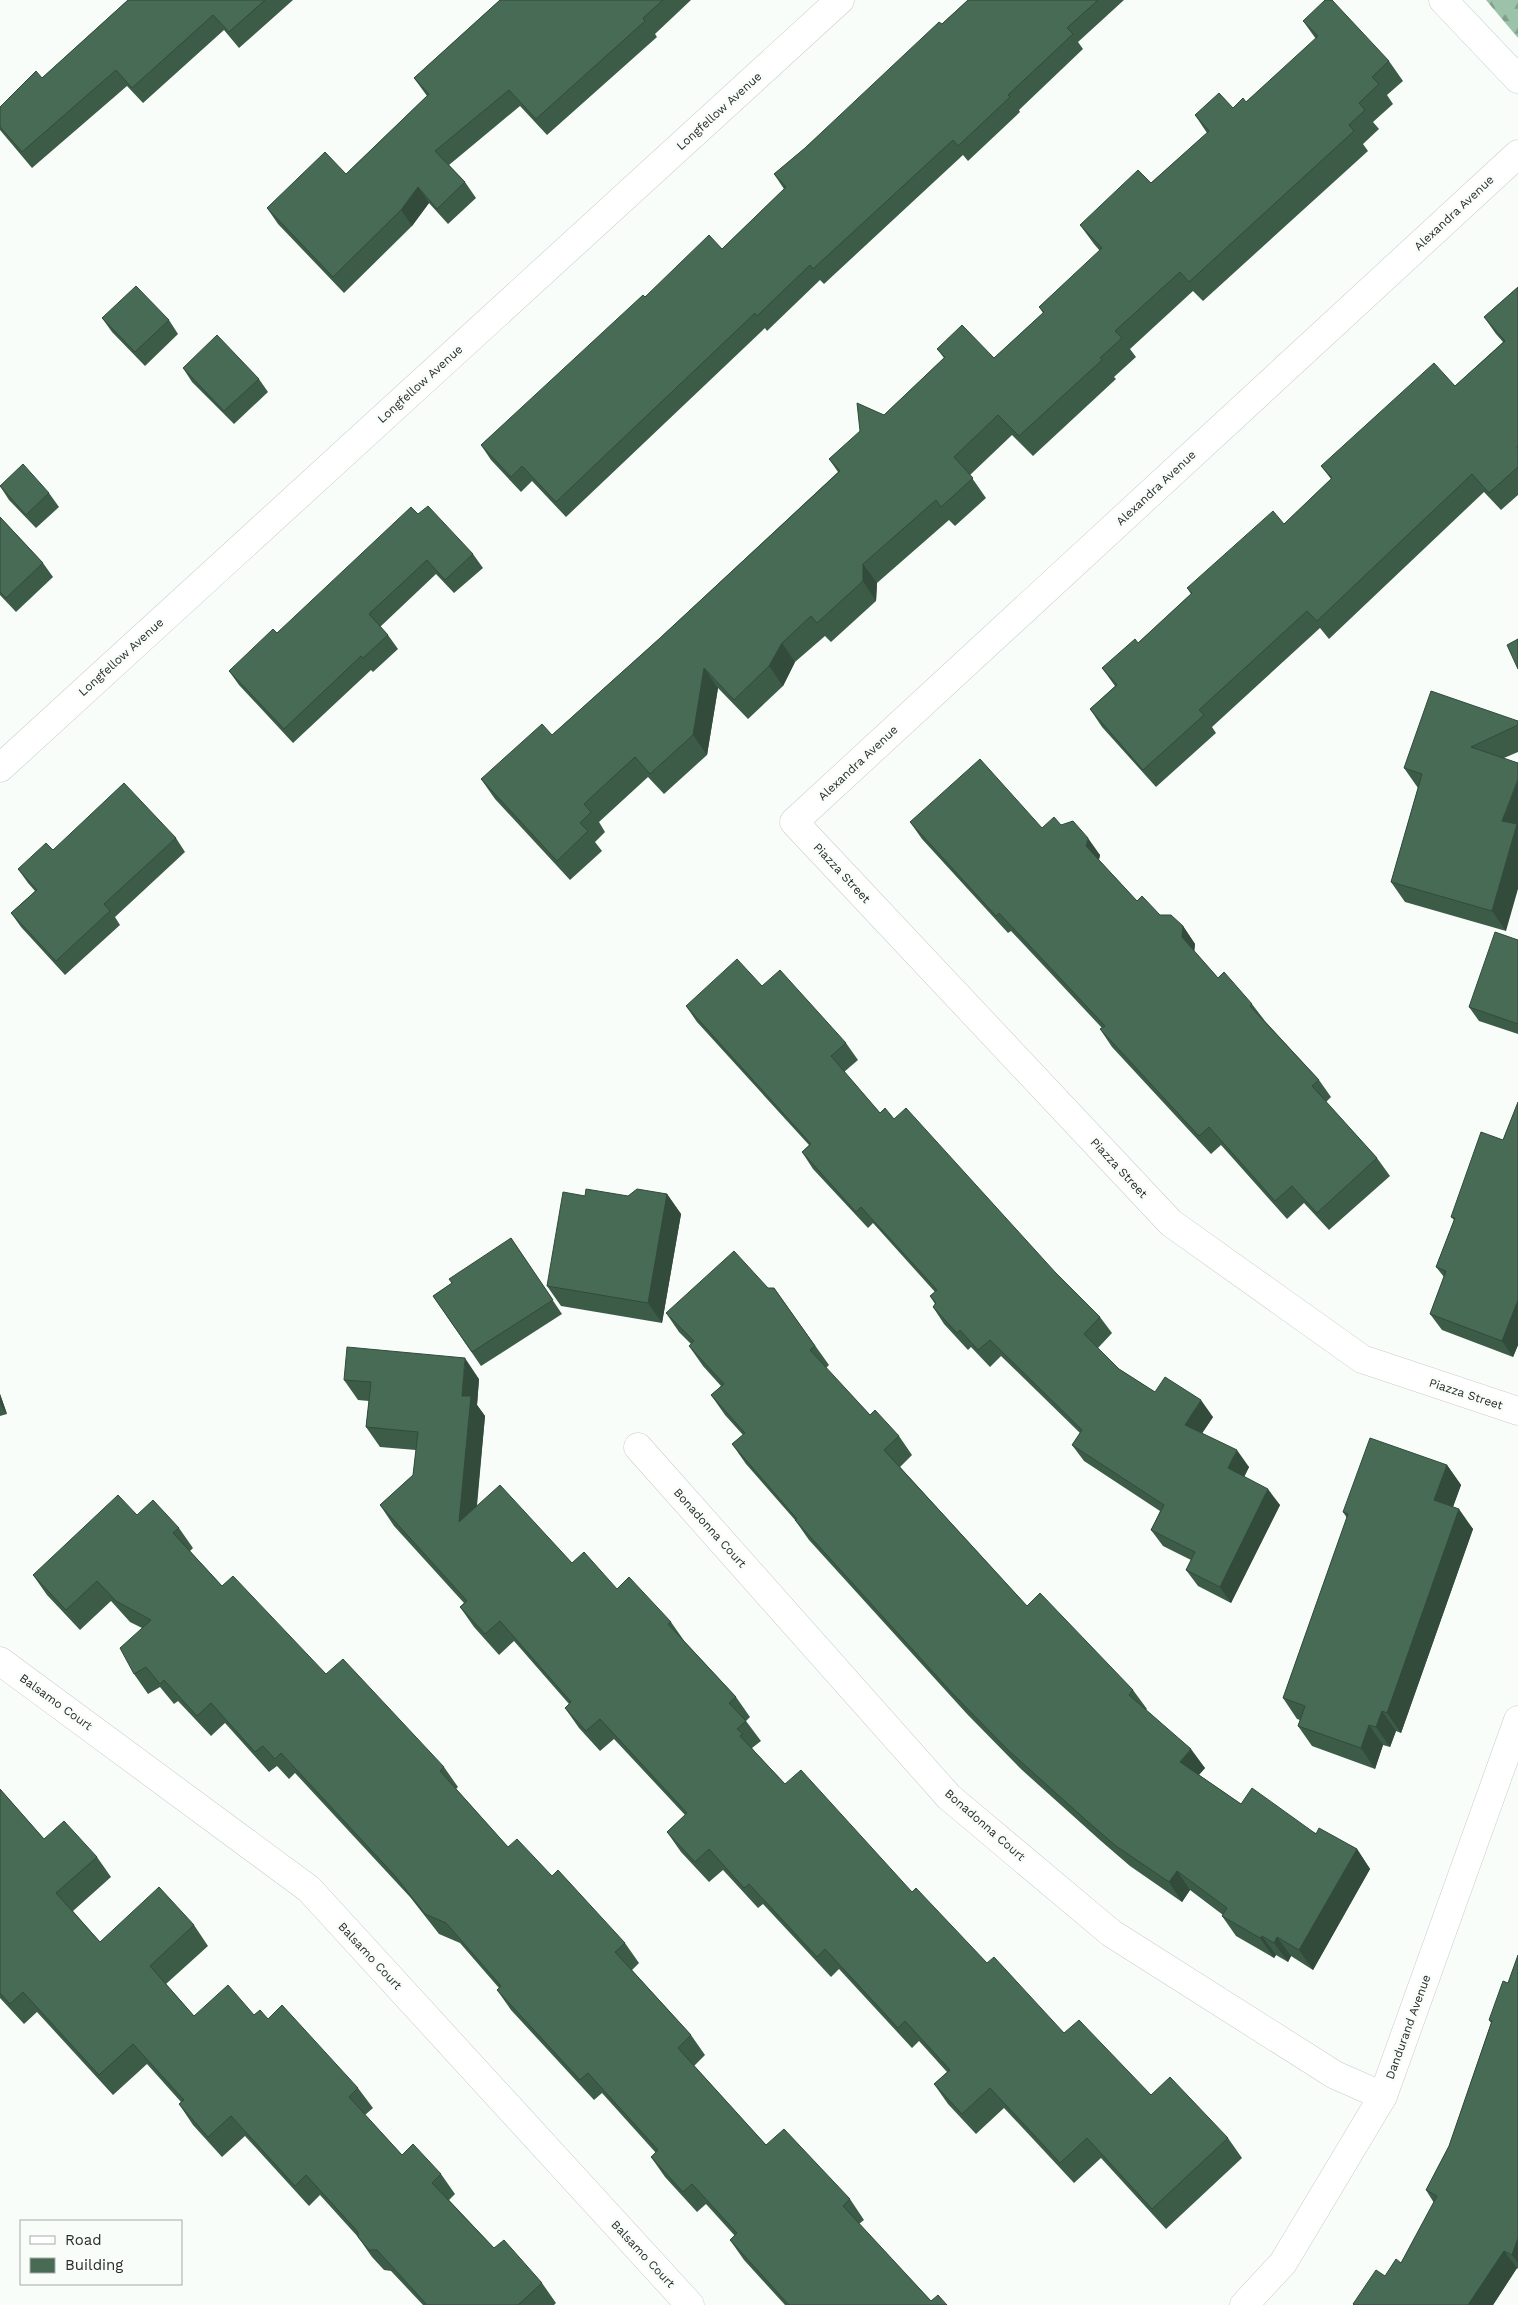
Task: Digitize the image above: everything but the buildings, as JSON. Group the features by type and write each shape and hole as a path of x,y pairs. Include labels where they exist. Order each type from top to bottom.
{"street":[{"name":"Longfellow Avenue","path":"0,768 840,0"},
{"path":"1443,0 1518,79"},
{"name":"Alexandra Avenue","path":"794,822 1518,154"},
{"name":"Piazza Street","path":"794,822 1171,1223 1362,1360 1518,1411"},
{"name":"Bonadonna Court","path":"638,1447 949,1797 1111,1933 1335,2075 1383,2096"},
{"name":"Balsamo Court","path":"0,1661 309,1889 690,2305"},
{"name":"Dandurand Avenue","path":"1244,2305 1283,2262 1383,2096 1518,1720"}],"green space":[{"path":"1486,0 1518,0 1518,38"}]}
